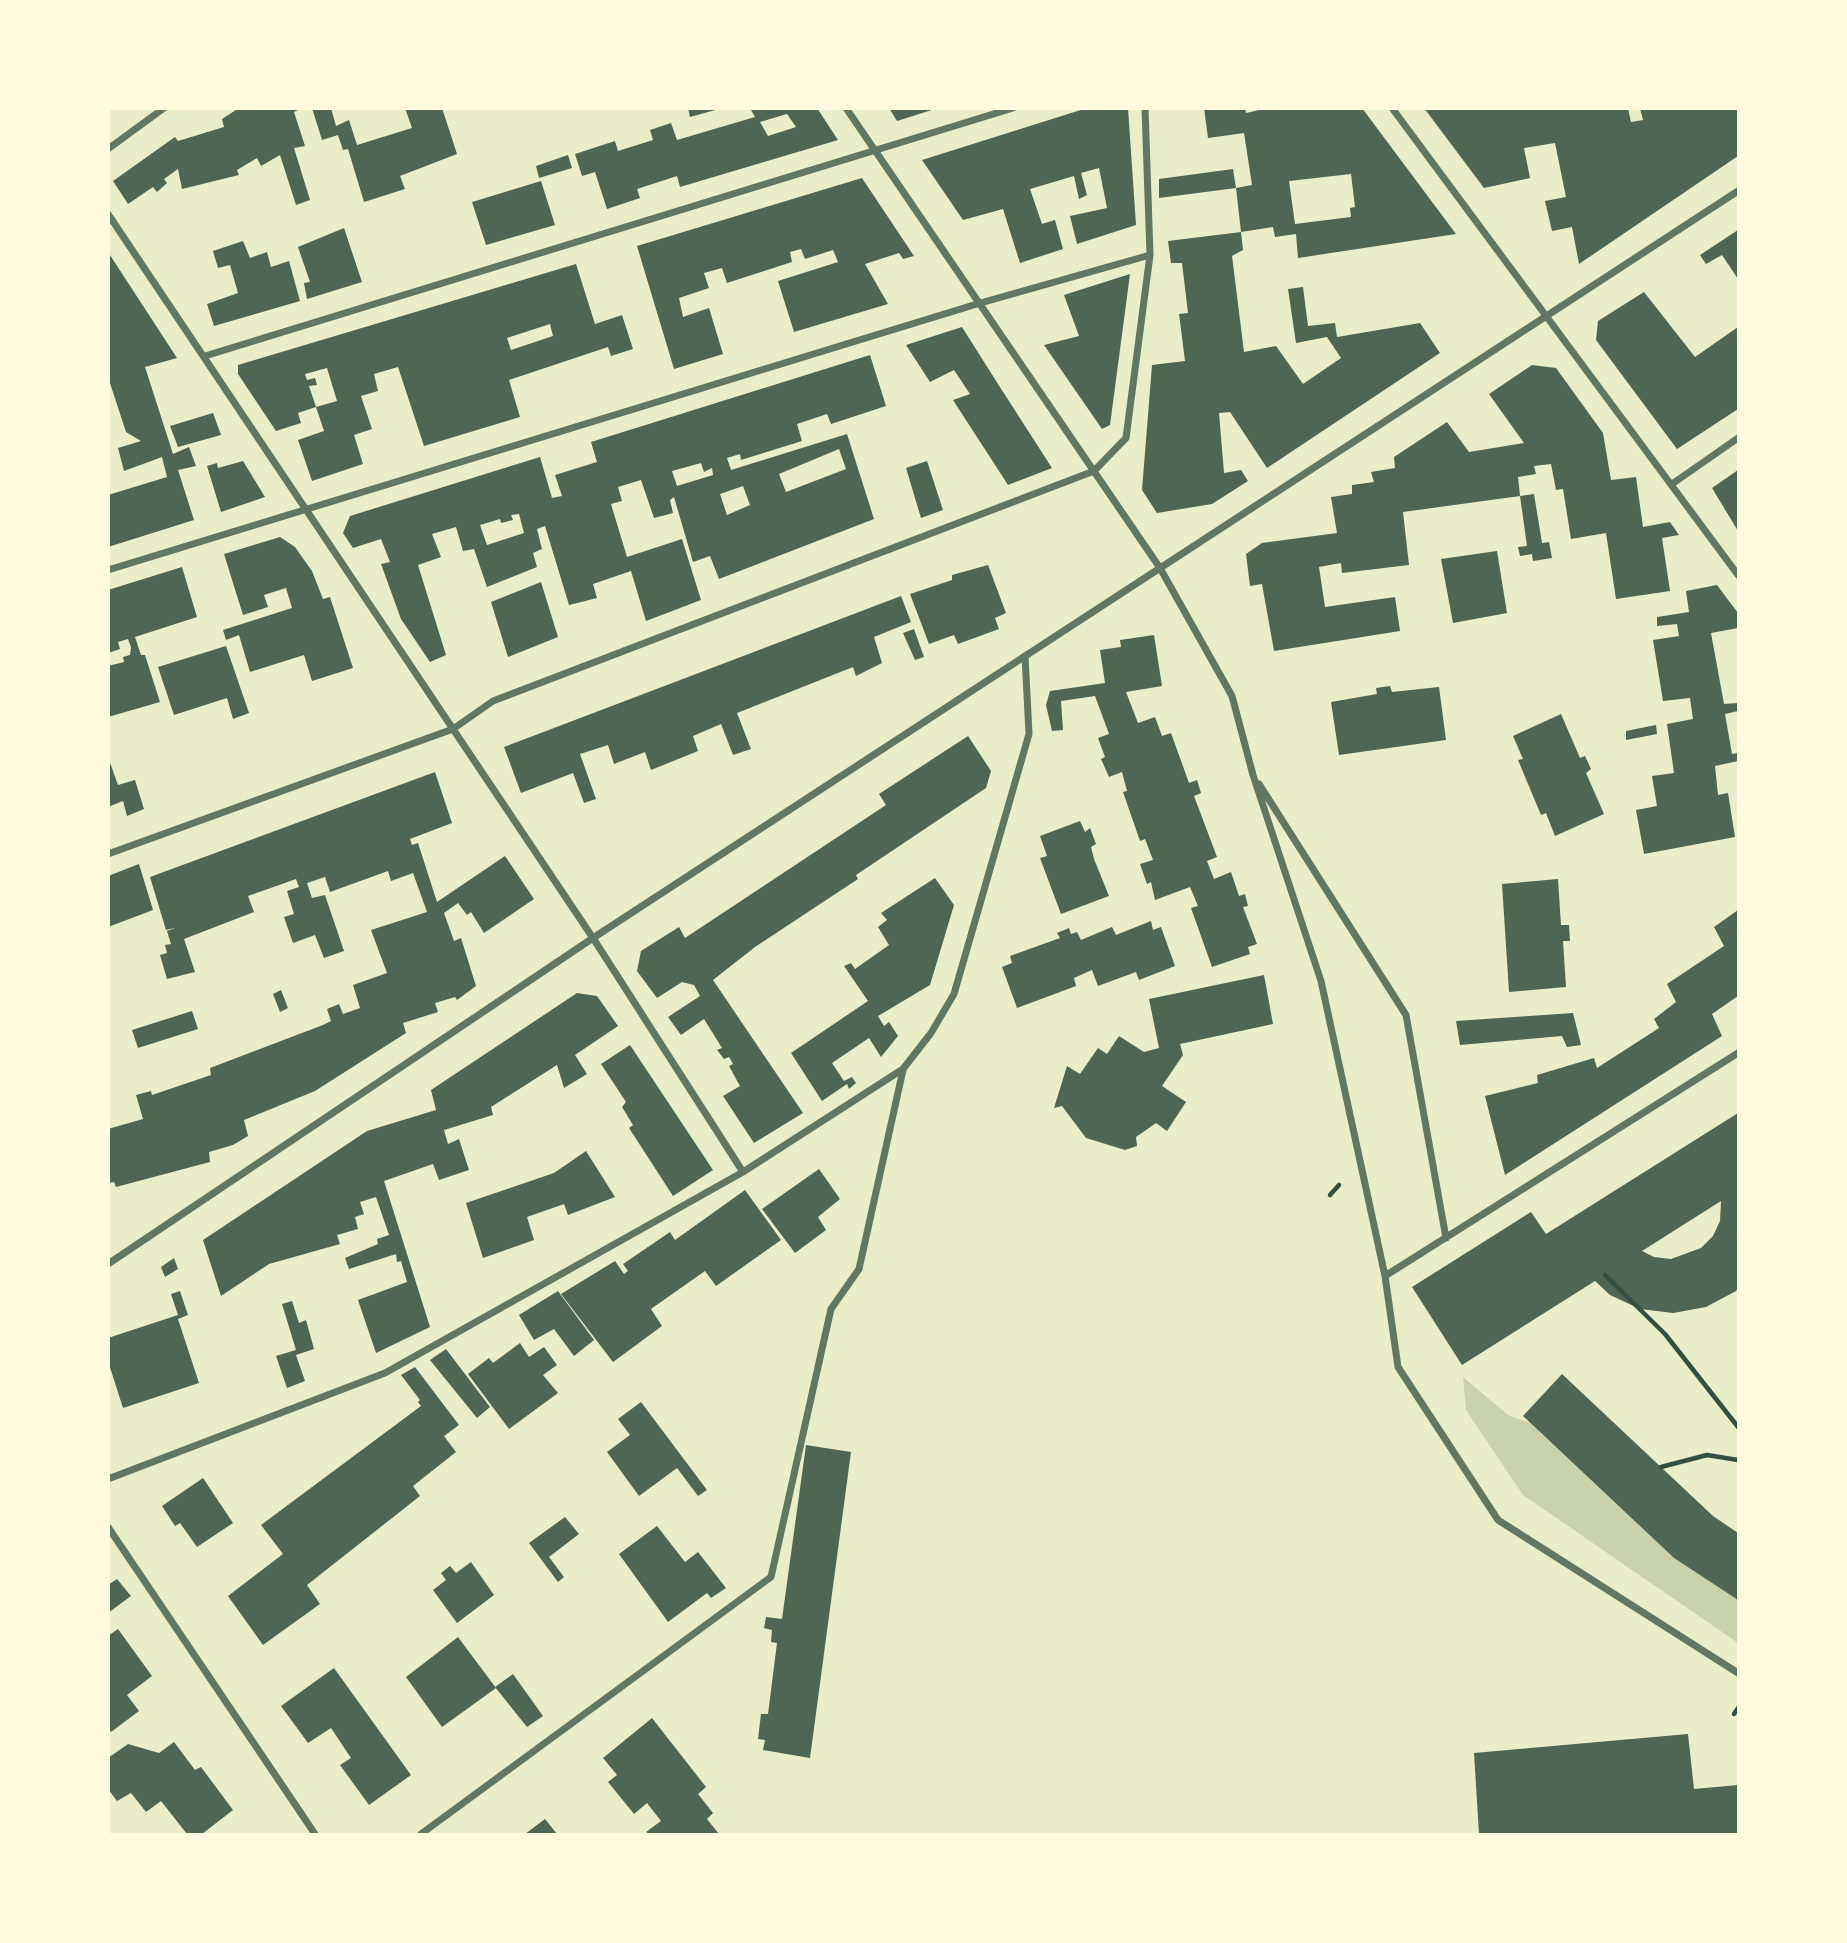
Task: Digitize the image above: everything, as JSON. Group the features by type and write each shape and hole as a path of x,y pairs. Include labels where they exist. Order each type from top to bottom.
{"street":[{"path":"108,149 164,108"},
{"path":"846,108 977,304 1160,568 1232,696 1253,775 1321,981 1385,1276 1398,1367 1498,1520 1738,1673"},
{"path":"205,356 1013,108"},
{"path":"108,854 453,729 493,701 1094,471 1126,438 1150,255 1144,108"},
{"path":"1392,108 1548,315 1738,575"},
{"path":"108,1264 593,938 1738,191"},
{"path":"108,214 593,938 743,1172"},
{"path":"108,570 977,304 1150,255"},
{"path":"1672,484 1738,438"},
{"path":"108,1479 385,1373 743,1172 904,1069 931,1033 954,994 1029,734 1024,656"},
{"path":"1253,775 1406,1014 1446,1238"},
{"path":"1385,1276 1738,1053"},
{"path":"421,1835 771,1577 831,1309 859,1269 904,1069"},
{"path":"108,1527 315,1835"}],"path":[{"path":"1605,1275 1665,1334 1738,1427"},
{"path":"1661,1466 1707,1455 1738,1460"},
{"path":"1734,1714 1738,1708"}],"green space":[{"path":"1463,1377 1508,1415 1530,1423 1674,1558 1738,1600 1738,1643 1523,1495 1466,1410"}],"building":[{"path":"239,108 302,108 294,112 305,146 294,148 310,200 296,205 280,155 261,166 257,158 237,170 239,175 182,189 178,169 164,179 167,183 157,192 153,187 128,204 113,181 175,137 178,141 224,127 222,119"},
{"path":"312,108 331,108 336,126 349,120 357,145 412,128 405,108 442,108 457,154 400,176 405,189 364,202 348,149 343,150 338,135 322,140"},
{"path":"688,108 719,108 719,109 690,117"},
{"path":"750,108 817,108 838,140 680,187 677,176 637,189 640,198 607,209 595,172 582,176 575,154 615,141 618,151 653,140 650,130 671,123 677,140 755,117","holes":["787,114 796,127 768,136 760,122"]},
{"path":"889,108 935,108 935,109 897,121"},
{"path":"1087,108 1128,108 1136,225 1077,244 1070,216 1107,208 1099,168 1081,173 1087,195 1079,199 1074,176 1030,189 1042,224 1055,220 1063,249 1020,263 1003,209 963,220 922,160"},
{"path":"1204,108 1245,108 1246,113 1268,108 1362,108 1456,234 1298,258 1296,234 1275,237 1273,227 1241,232 1236,188 1252,185 1244,133 1208,138","holes":["1351,174 1355,207 1350,208 1351,217 1295,224 1289,181"]},
{"path":"1424,108 1628,108 1631,122 1643,120 1640,108 1738,108 1738,156 1579,264 1572,227 1552,231 1545,201 1566,197 1555,143 1524,148 1530,178 1484,188"},
{"path":"568,155 572,168 539,178 536,166"},
{"path":"1233,169 1236,188 1159,198 1159,179"},
{"path":"862,178 914,256 903,259 899,253 865,264 888,304 794,332 778,281 838,262 833,250 805,259 801,249 790,252 792,262 727,283 722,268 704,273 709,288 679,298 683,317 709,308 723,354 674,369 637,246"},
{"path":"541,181 555,225 486,245 472,202"},
{"path":"344,228 362,282 307,299 304,283 310,282 298,247"},
{"path":"1738,230 1738,279 1722,255 1706,264 1700,255"},
{"path":"1241,232 1243,250 1232,256 1244,352 1276,346 1303,384 1341,358 1327,337 1296,343 1288,289 1303,287 1308,326 1335,323 1337,337 1420,323 1440,353 1267,468 1230,412 1219,413 1224,473 1241,470 1248,481 1212,504 1157,513 1142,490 1152,365 1185,361 1179,314 1188,313 1182,263 1171,263 1168,241"},
{"path":"243,241 250,258 267,252 271,267 289,261 300,301 214,326 207,304 238,293 230,265 218,268 213,251"},
{"path":"108,252 177,358 145,367 173,454 189,447 196,466 178,470 194,520 108,547 108,495 167,477 162,457 124,471 118,448 141,441 126,432 108,377"},
{"path":"576,264 595,324 622,315 633,349 611,356 608,347 509,380 520,417 424,446 398,367 374,374 378,391 361,396 372,429 354,435 363,464 312,481 298,440 324,431 316,407 298,413 301,423 276,431 238,374 238,365","holes":["550,324 553,336 511,350 507,338","327,368 337,401 316,407 309,386 317,385 315,378 307,380 305,374"]},
{"path":"1130,274 1110,425 1102,429 1044,345 1079,336 1064,295"},
{"path":"1644,292 1695,357 1738,327 1738,409 1677,449 1596,340 1598,321"},
{"path":"962,327 1052,468 1008,485 953,400 970,394 954,370 930,382 906,345"},
{"path":"870,355 886,406 831,424 827,414 797,424 802,441 741,460 740,454 727,458 731,470 847,434 874,519 719,579 710,556 693,562 674,497 670,500 673,513 654,518 641,480 618,487 622,501 611,504 627,557 682,539 701,600 646,621 631,571 593,584 597,598 569,605 545,526 537,529 542,549 533,553 537,567 487,587 474,549 463,551 456,527 432,534 441,557 418,565 446,655 430,662 401,619 381,564 390,562 381,539 353,548 343,533 350,516 540,457 552,498 562,496 555,475 597,462 591,442","holes":["839,449 846,469 786,492 779,474","701,463 704,472 712,468 713,475 677,486 672,471","743,486 750,505 727,515 720,494","519,514 524,533 487,545 480,525 500,519 501,523 513,520 511,515"]},
{"path":"1532,365 1556,368 1603,433 1611,480 1636,477 1643,527 1670,522 1679,535 1662,538 1670,591 1616,599 1606,533 1571,539 1563,489 1556,490 1551,464 1534,466 1536,474 1518,477 1520,496 1403,512 1409,565 1342,573 1341,563 1319,567 1325,607 1395,597 1400,631 1274,651 1262,584 1250,586 1246,554 1262,543 1337,533 1331,497 1352,494 1352,485 1374,482 1371,472 1395,468 1394,457 1447,422 1469,452 1524,443 1489,394"},
{"path":"213,413 221,435 178,447 170,426"},
{"path":"243,461 265,497 221,512 207,466 217,463 218,468"},
{"path":"927,461 943,510 921,518 906,468"},
{"path":"1738,470 1738,531 1712,488"},
{"path":"1534,494 1542,543 1549,542 1552,558 1533,561 1532,554 1520,556 1518,547 1527,546 1520,496"},
{"path":"280,537 295,547 312,571 323,599 330,597 353,668 312,681 304,655 250,672 239,635 226,640 223,630 292,608 286,588 264,595 268,607 243,615 224,554"},
{"path":"1497,551 1507,613 1453,623 1441,559"},
{"path":"988,565 1006,613 995,618 999,629 958,644 954,635 929,644 910,594 952,580 952,575"},
{"path":"182,567 197,617 135,637 141,655 145,655 160,702 108,717 108,666 124,662 123,657 130,655 131,647 128,639 118,642 120,649 108,653 108,590"},
{"path":"541,582 558,637 508,657 491,602"},
{"path":"1717,585 1738,613 1738,628 1711,633 1724,704 1738,703 1738,711 1725,714 1732,754 1738,753 1738,761 1715,766 1718,795 1728,793 1735,837 1644,854 1636,810 1657,806 1652,776 1674,773 1667,724 1693,719 1690,698 1663,701 1653,640 1679,636 1677,624 1657,626 1657,617 1689,612 1686,591"},
{"path":"901,596 911,622 874,637 882,663 856,676 853,667 737,713 751,749 733,755 721,724 693,736 698,751 651,770 645,752 614,764 608,745 580,754 596,799 584,803 573,773 521,793 504,747"},
{"path":"914,629 924,657 915,660 903,633"},
{"path":"1154,635 1162,686 1126,692 1138,723 1155,717 1162,736 1171,733 1189,783 1197,780 1201,793 1194,796 1217,857 1207,861 1214,879 1231,872 1239,896 1245,894 1248,906 1243,907 1257,944 1248,947 1250,954 1212,967 1191,908 1198,906 1190,887 1155,900 1151,882 1147,884 1140,864 1153,860 1145,839 1140,841 1123,792 1127,791 1122,772 1109,777 1101,759 1105,757 1098,738 1109,734 1095,696 1061,701 1063,730 1052,731 1046,705 1050,691 1105,683 1100,650 1121,647 1120,640"},
{"path":"226,646 249,713 233,719 227,698 174,715 158,667"},
{"path":"1390,686 1392,692 1439,687 1446,740 1339,755 1331,702 1377,694 1376,688"},
{"path":"1561,714 1580,758 1585,756 1591,769 1586,773 1604,814 1555,836 1546,813 1541,815 1518,760 1523,759 1513,736"},
{"path":"1656,725 1657,734 1626,740 1626,731"},
{"path":"968,736 991,771 986,788 856,875 858,879 755,947 713,980 803,1113 754,1143 723,1096 740,1086 729,1066 733,1064 729,1057 724,1059 717,1050 722,1048 704,1019 681,1035 668,1017 700,996 694,985 682,982 657,998 637,971 641,951 679,927 685,938 886,805 879,794"},
{"path":"108,757 118,785 135,780 144,809 127,816 123,801 108,807"},
{"path":"435,772 452,823 410,839 412,845 418,843 437,902 505,856 534,899 484,933 471,912 467,915 458,903 444,913 454,941 461,938 476,986 457,1000 455,997 435,1003 438,1012 403,1023 406,1033 315,1091 244,1120 248,1136 233,1145 209,1152 210,1162 116,1187 114,1182 108,1183 108,1129 143,1119 136,1095 151,1091 152,1095 211,1075 210,1068 323,1025 331,1021 327,1009 339,1004 343,1014 360,1008 353,985 387,973 371,930 427,912 413,873 391,881 388,871 330,892 325,877 307,883 312,898 325,895 344,951 324,958 315,935 293,943 284,917 294,914 287,891 299,887 296,879 248,896 254,912 184,939 195,972 167,979 160,955 167,953 165,945 171,944 167,931 175,928 166,930 150,877"},
{"path":"1080,821 1085,832 1090,828 1096,844 1091,847 1094,859 1109,896 1061,914 1040,858 1047,856 1040,836"},
{"path":"139,864 153,910 108,927 108,876"},
{"path":"935,878 954,905 930,985 878,1016 884,1026 889,1022 898,1036 881,1057 869,1038 832,1063 844,1081 852,1077 856,1083 849,1089 847,1084 822,1101 791,1053 868,1001 844,966 851,963 855,969 889,945 878,927 887,920 881,913"},
{"path":"1558,879 1561,925 1569,925 1570,941 1563,941 1566,987 1509,992 1502,884"},
{"path":"1738,910 1738,996 1712,1014 1722,1036 1505,1175 1485,1096 1538,1083 1537,1075 1594,1058 1597,1068 1659,1028 1654,1019 1676,1002 1667,984 1724,946 1714,927"},
{"path":"1151,921 1153,930 1161,927 1175,966 1139,980 1136,972 1098,986 1092,970 1074,978 1076,986 1017,1008 1002,967 1012,963 1010,956 1060,938 1057,933 1069,928 1071,934 1077,932 1081,940 1112,927 1116,935"},
{"path":"1264,975 1273,1024 1180,1044 1183,1055 1162,1086 1186,1102 1167,1131 1156,1123 1136,1137 1137,1146 1125,1150 1086,1138 1062,1106 1054,1108 1067,1066 1080,1074 1098,1048 1107,1054 1119,1036 1144,1052 1159,1048 1149,999"},
{"path":"281,990 288,1008 280,1012 273,994"},
{"path":"577,993 597,996 618,1026 575,1055 587,1074 564,1088 557,1065 491,1107 493,1115 444,1130 448,1144 459,1139 469,1170 439,1180 433,1164 384,1181 430,1327 376,1353 358,1300 407,1282 401,1261 397,1262 396,1254 349,1269 345,1258 378,1244 377,1239 389,1235 376,1197 360,1202 364,1214 355,1217 358,1229 337,1235 340,1244 269,1264 221,1296 203,1240 367,1131 436,1110 431,1090"},
{"path":"192,1011 198,1029 138,1048 132,1030"},
{"path":"1573,1013 1581,1045 1567,1047 1562,1036 1460,1045 1456,1021"},
{"path":"630,1045 713,1170 673,1196 629,1128 633,1125 622,1107 626,1102 601,1064"},
{"path":"1738,1113 1736,1291 1706,1307 1673,1313 1640,1309 1610,1295 1595,1281 1462,1365 1412,1287 1531,1212 1546,1234","holes":["1721,1201 1720,1221 1713,1236 1701,1248 1671,1259 1654,1257 1642,1251"]},
{"path":"586,1151 615,1197 568,1215 564,1204 527,1217 534,1240 483,1258 466,1203 554,1173"},
{"path":"819,1169 840,1199 818,1217 826,1230 795,1253 762,1209"},
{"path":"745,1190 781,1240 716,1286 705,1271 651,1309 662,1326 613,1362 561,1294 615,1261 624,1274 628,1271 623,1264 670,1232 675,1240"},
{"path":"174,1258 178,1269 165,1277 161,1267"},
{"path":"180,1291 188,1315 178,1319 199,1383 123,1408 108,1361 108,1338 178,1315 171,1294"},
{"path":"558,1291 594,1340 574,1356 554,1329 534,1340 519,1315"},
{"path":"292,1301 299,1323 306,1320 314,1349 296,1355 305,1381 287,1388 276,1356 296,1350 282,1304"},
{"path":"520,1343 529,1357 544,1347 557,1365 543,1375 558,1393 509,1429 468,1374 489,1358 493,1363"},
{"path":"446,1349 490,1407 477,1418 430,1360"},
{"path":"415,1367 459,1425 444,1436 456,1452 413,1486 420,1496 307,1585 320,1604 263,1645 228,1596 283,1554 261,1525 421,1406 418,1402 420,1400 401,1375"},
{"path":"1562,1374 1713,1516 1738,1533 1738,1600 1674,1558 1523,1416"},
{"path":"641,1402 707,1490 698,1496 677,1468 639,1496 607,1452 630,1435 618,1419"},
{"path":"806,1445 851,1452 810,1758 763,1750 765,1740 758,1739 761,1714 768,1714 777,1643 771,1642 772,1630 764,1628 766,1617 782,1619"},
{"path":"203,1478 233,1523 197,1547 180,1523 175,1526 162,1506"},
{"path":"565,1517 579,1534 549,1557 564,1577 558,1582 529,1543"},
{"path":"657,1526 685,1562 698,1552 726,1588 711,1598 707,1593 668,1622 619,1554"},
{"path":"471,1562 494,1595 457,1623 433,1590 446,1580 441,1573 450,1566 456,1573"},
{"path":"117,1579 131,1596 108,1613 108,1585"},
{"path":"118,1629 152,1676 127,1695 139,1711 111,1732 108,1728 108,1636"},
{"path":"458,1637 496,1688 442,1727 406,1677"},
{"path":"334,1668 411,1775 369,1805 340,1765 351,1758 331,1728 308,1743 281,1706"},
{"path":"513,1674 543,1716 527,1727 495,1687"},
{"path":"652,1718 706,1787 698,1794 713,1813 707,1819 719,1834 649,1834 646,1832 661,1821 647,1803 634,1814 608,1782 617,1775 603,1758"},
{"path":"1688,1734 1694,1789 1738,1785 1738,1834 1479,1834 1474,1753"},
{"path":"174,1742 195,1770 201,1767 233,1810 202,1834 187,1834 161,1801 146,1812 131,1793 117,1801 108,1789 108,1758 128,1744 159,1753"},
{"path":"545,1819 557,1834 525,1834"}]}
